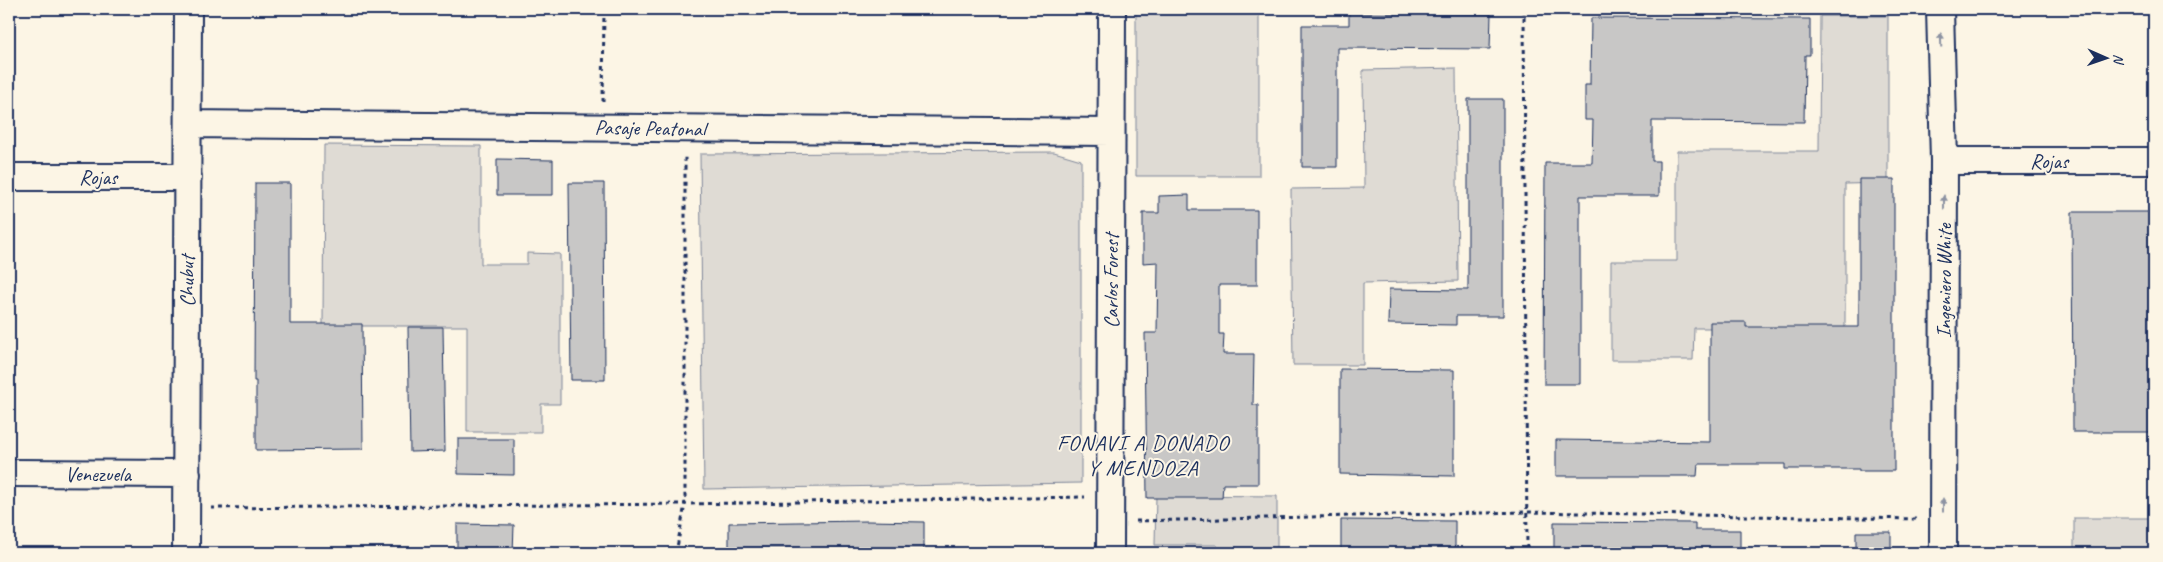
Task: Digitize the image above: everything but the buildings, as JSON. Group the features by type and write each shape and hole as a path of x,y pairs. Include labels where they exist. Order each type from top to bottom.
{"street":[{"name":"Chubut","path":"186,553 188,9"},
{"name":"Carlos Forest","path":"1110,553 1112,9"},
{"name":"Ingeniero White","path":"1940,9 1944,161 1943,553"},
{"name":"Pasaje Peatonal","path":"188,124 1112,132"},
{"name":"Rojas","path":"1944,161 2154,160"},
{"name":"Rojas","path":"9,177 188,177"},
{"name":"Venezuela","path":"9,473 187,474"}],"path":[{"path":"603,127 604,9"},
{"path":"1524,9 1527,553"},
{"path":"676,553 685,504 685,129"},
{"path":"186,508 685,504 1527,512 1943,519"}],"shaded area":[{"path":"1136,9 1259,9 1259,176 1136,176"},
{"path":"1820,16 1888,16 1888,183 1845,184 1845,328 1694,328 1693,360 1611,360 1611,261 1677,261 1677,151 1819,151"},
{"path":"1456,68 1458,281 1363,283 1363,365 1293,365 1291,189 1364,188 1363,70"},
{"path":"324,145 481,146 481,264 527,264 527,253 560,254 560,404 541,404 541,432 467,432 467,326 323,326"},
{"path":"1054,152 1081,160 1081,483 704,489 700,154"},
{"path":"1156,495 1277,496 1277,553 1217,553 1217,545 1155,545"},
{"path":"2074,518 2154,518 2154,553 2074,553"}],"district":[{"name":"FONAVI A DONADO Y MENDOZA","path":"1143,456"}]}
